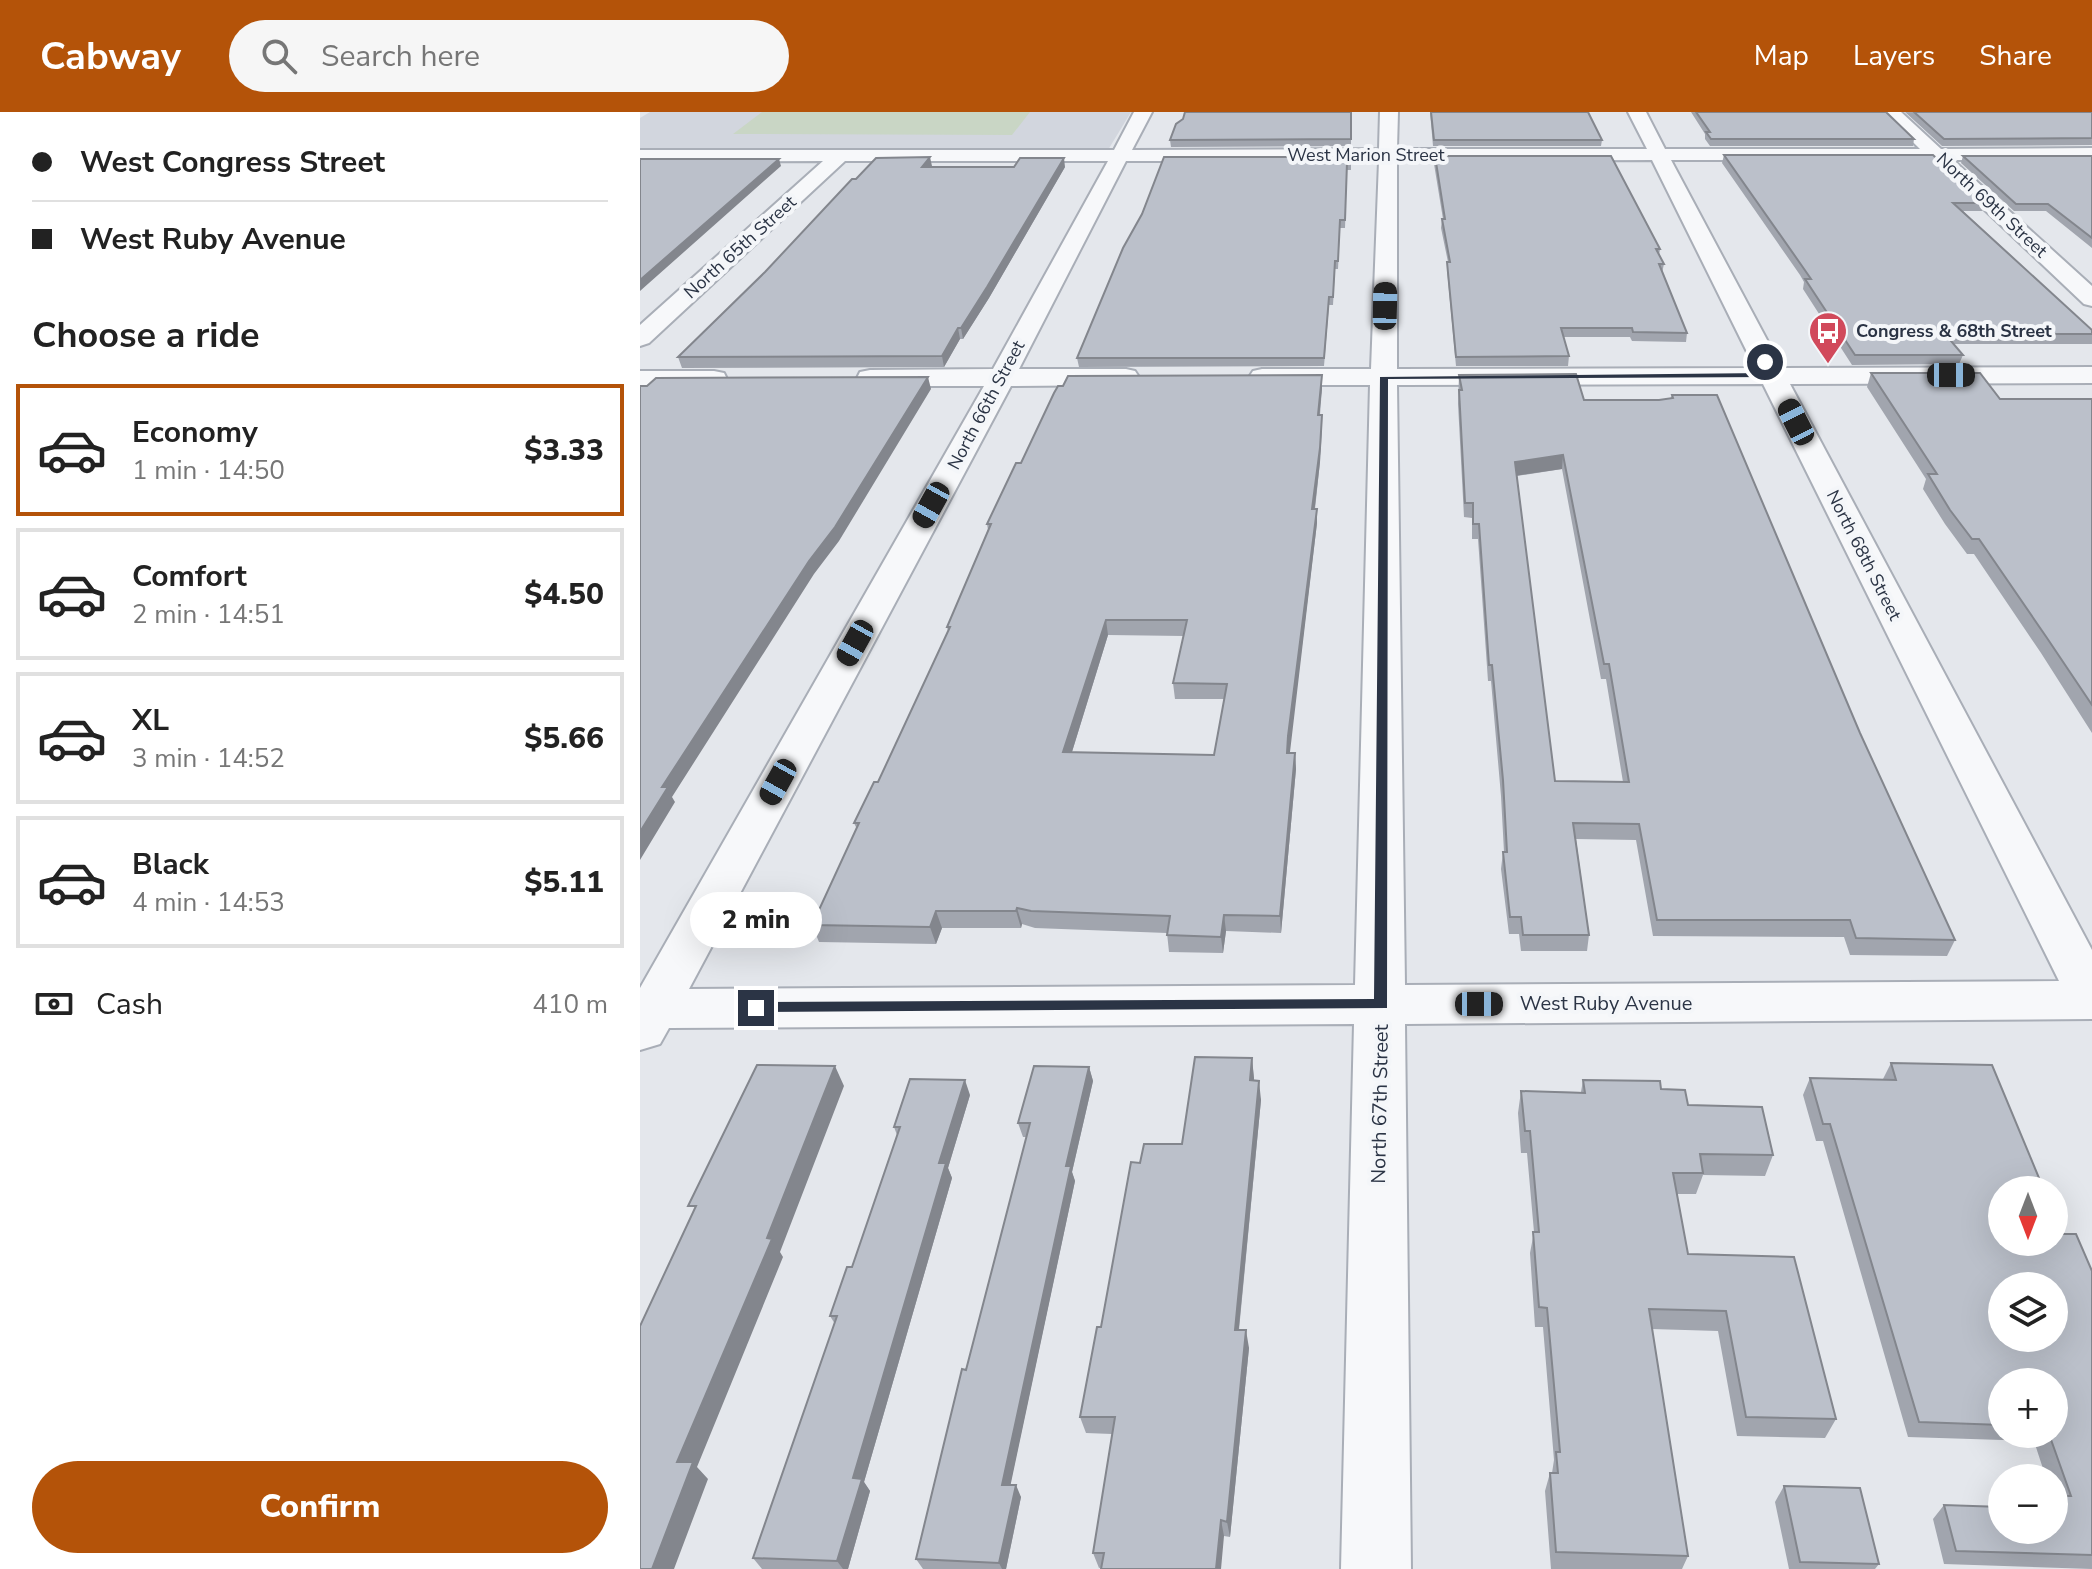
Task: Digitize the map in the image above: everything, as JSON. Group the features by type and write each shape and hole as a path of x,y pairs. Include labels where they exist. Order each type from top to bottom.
{"street":[{"name":"North 66th Street","path":"644,1017 1001,378 1143,112"},
{"name":"North 67th Street","path":"1376,1569 1384,377 1389,112"},
{"name":"North 68th Street","path":"1637,112 2092,999"},
{"name":"North 69th Street","path":"1891,112 2092,299"},
{"name":"West Marion Street","path":"640,156 2092,154"},
{"name":"North 65th Street","path":"640,338 840,156"},
{"path":"1238,377 2092,375"},
{"path":"848,378 1145,377"},
{"path":"640,379 743,379"},
{"name":"West Ruby Avenue","path":"644,1017 1381,1004 2092,999"}],"shaded area":[{"path":"650,112 1131,112 1108,150 640,152 640,118"}],"green space":[{"path":"762,112 1030,112 1012,135 733,134"}],"building":[{"path":"1185,112 1351,112 1351,139 1170,140"},
{"path":"1431,112 1588,112 1602,140 1434,140"},
{"path":"1696,112 1886,112 1914,139 1711,139 1706,132 1710,132"},
{"path":"1914,112 2092,112 2092,138 1944,139"},
{"path":"1724,155 1933,155 1984,203 1953,203 2092,330 2092,334 1945,334 1963,355 1855,355 1805,279 1811,279"},
{"path":"1435,156 1611,156 1660,249 1656,249 1664,264 1659,264 1687,333 1633,332 1632,328 1561,328 1569,356 1456,357 1447,262 1450,262"},
{"path":"1963,156 2092,156 2092,238 2048,204 2016,204"},
{"path":"930,157 922,167 1014,167 1020,158 1064,158 942,356 678,357 876,158"},
{"path":"1164,157 1351,157 1351,163 1347,163 1345,220 1340,220 1333,297 1329,297 1324,358 1077,358 1123,248 1142,214"},
{"path":"640,159 779,159 640,280"},
{"path":"1871,373 1980,373 2000,399 2092,399 2092,705 1979,539 1972,539 1950,510 1928,474 1937,474"},
{"path":"1576,374 1584,400 1659,400 1673,398 1672,395 1717,395 1860,733 1955,940 1856,938 1850,920 1657,920 1639,824 1573,823 1589,935 1523,935 1521,917 1510,917 1503,852 1507,852 1503,780 1492,665 1489,665 1479,524 1473,524 1473,503 1465,503 1459,375","holes":["1563,455 1604,664 1609,664 1629,782 1555,781 1515,462"]},
{"path":"1322,375 1318,415 1322,415 1320,448 1312,509 1317,509 1288,736 1287,753 1295,753 1280,916 1224,915 1221,937 1167,935 1170,916 1017,908 1016,911 936,911 930,927 812,925 859,823 854,823 874,782 878,782 950,627 947,627 991,524 987,524 1016,463 1021,463 1054,393 1058,386 1063,386 1068,376","holes":["1106,620 1187,620 1173,683 1227,684 1214,755 1063,752"]},
{"path":"928,377 835,527 809,561 662,787 668,787 640,832 640,386 647,386 656,378"},
{"path":"1195,1057 1252,1058 1250,1080 1259,1081 1235,1330 1246,1330 1227,1522 1221,1520 1216,1569 1101,1569 1104,1553 1093,1553 1115,1417 1080,1417 1097,1327 1101,1327 1131,1162 1140,1163 1144,1144 1182,1144"},
{"path":"1891,1063 1992,1065 2038,1176 1988,1176 1988,1256 2068,1256 2068,1234 2076,1234 2092,1271 2092,1555 1956,1551 1944,1505 1988,1507 1988,1544 2068,1544 2068,1496 2071,1496 2068,1464 2060,1464 2054,1448 2068,1448 2068,1368 1988,1368 1988,1424 1919,1422 1830,1124 1823,1124 1810,1078 1896,1080"},
{"path":"757,1065 835,1066 767,1238 772,1239 677,1462 693,1462 652,1569 640,1569 640,1326 696,1206 688,1206"},
{"path":"1034,1066 1089,1067 1066,1166 1071,1166 1002,1485 1016,1485 999,1563 916,1559 962,1369 966,1370 1030,1123 1018,1123"},
{"path":"910,1079 965,1080 939,1163 946,1163 853,1478 862,1479 837,1561 753,1558 837,1316 830,1316 847,1267 852,1267 900,1127 894,1127"},
{"path":"1583,1080 1660,1081 1661,1089 1685,1090 1688,1105 1762,1107 1773,1155 1700,1154 1703,1173 1673,1173 1688,1254 1794,1257 1836,1419 1746,1417 1726,1311 1649,1309 1688,1556 1556,1552 1550,1473 1558,1473 1556,1452 1560,1452 1547,1308 1539,1307 1533,1232 1539,1232 1530,1131 1525,1131 1521,1091 1585,1093"},
{"path":"1784,1486 1860,1488 1879,1564 1800,1562"}],"place":[{"name":"Congress & 68th Street","path":"1828,365"}],"route":[{"path":"756,1008 1381,1004 1384,377 1771,375 1765,362"}]}
